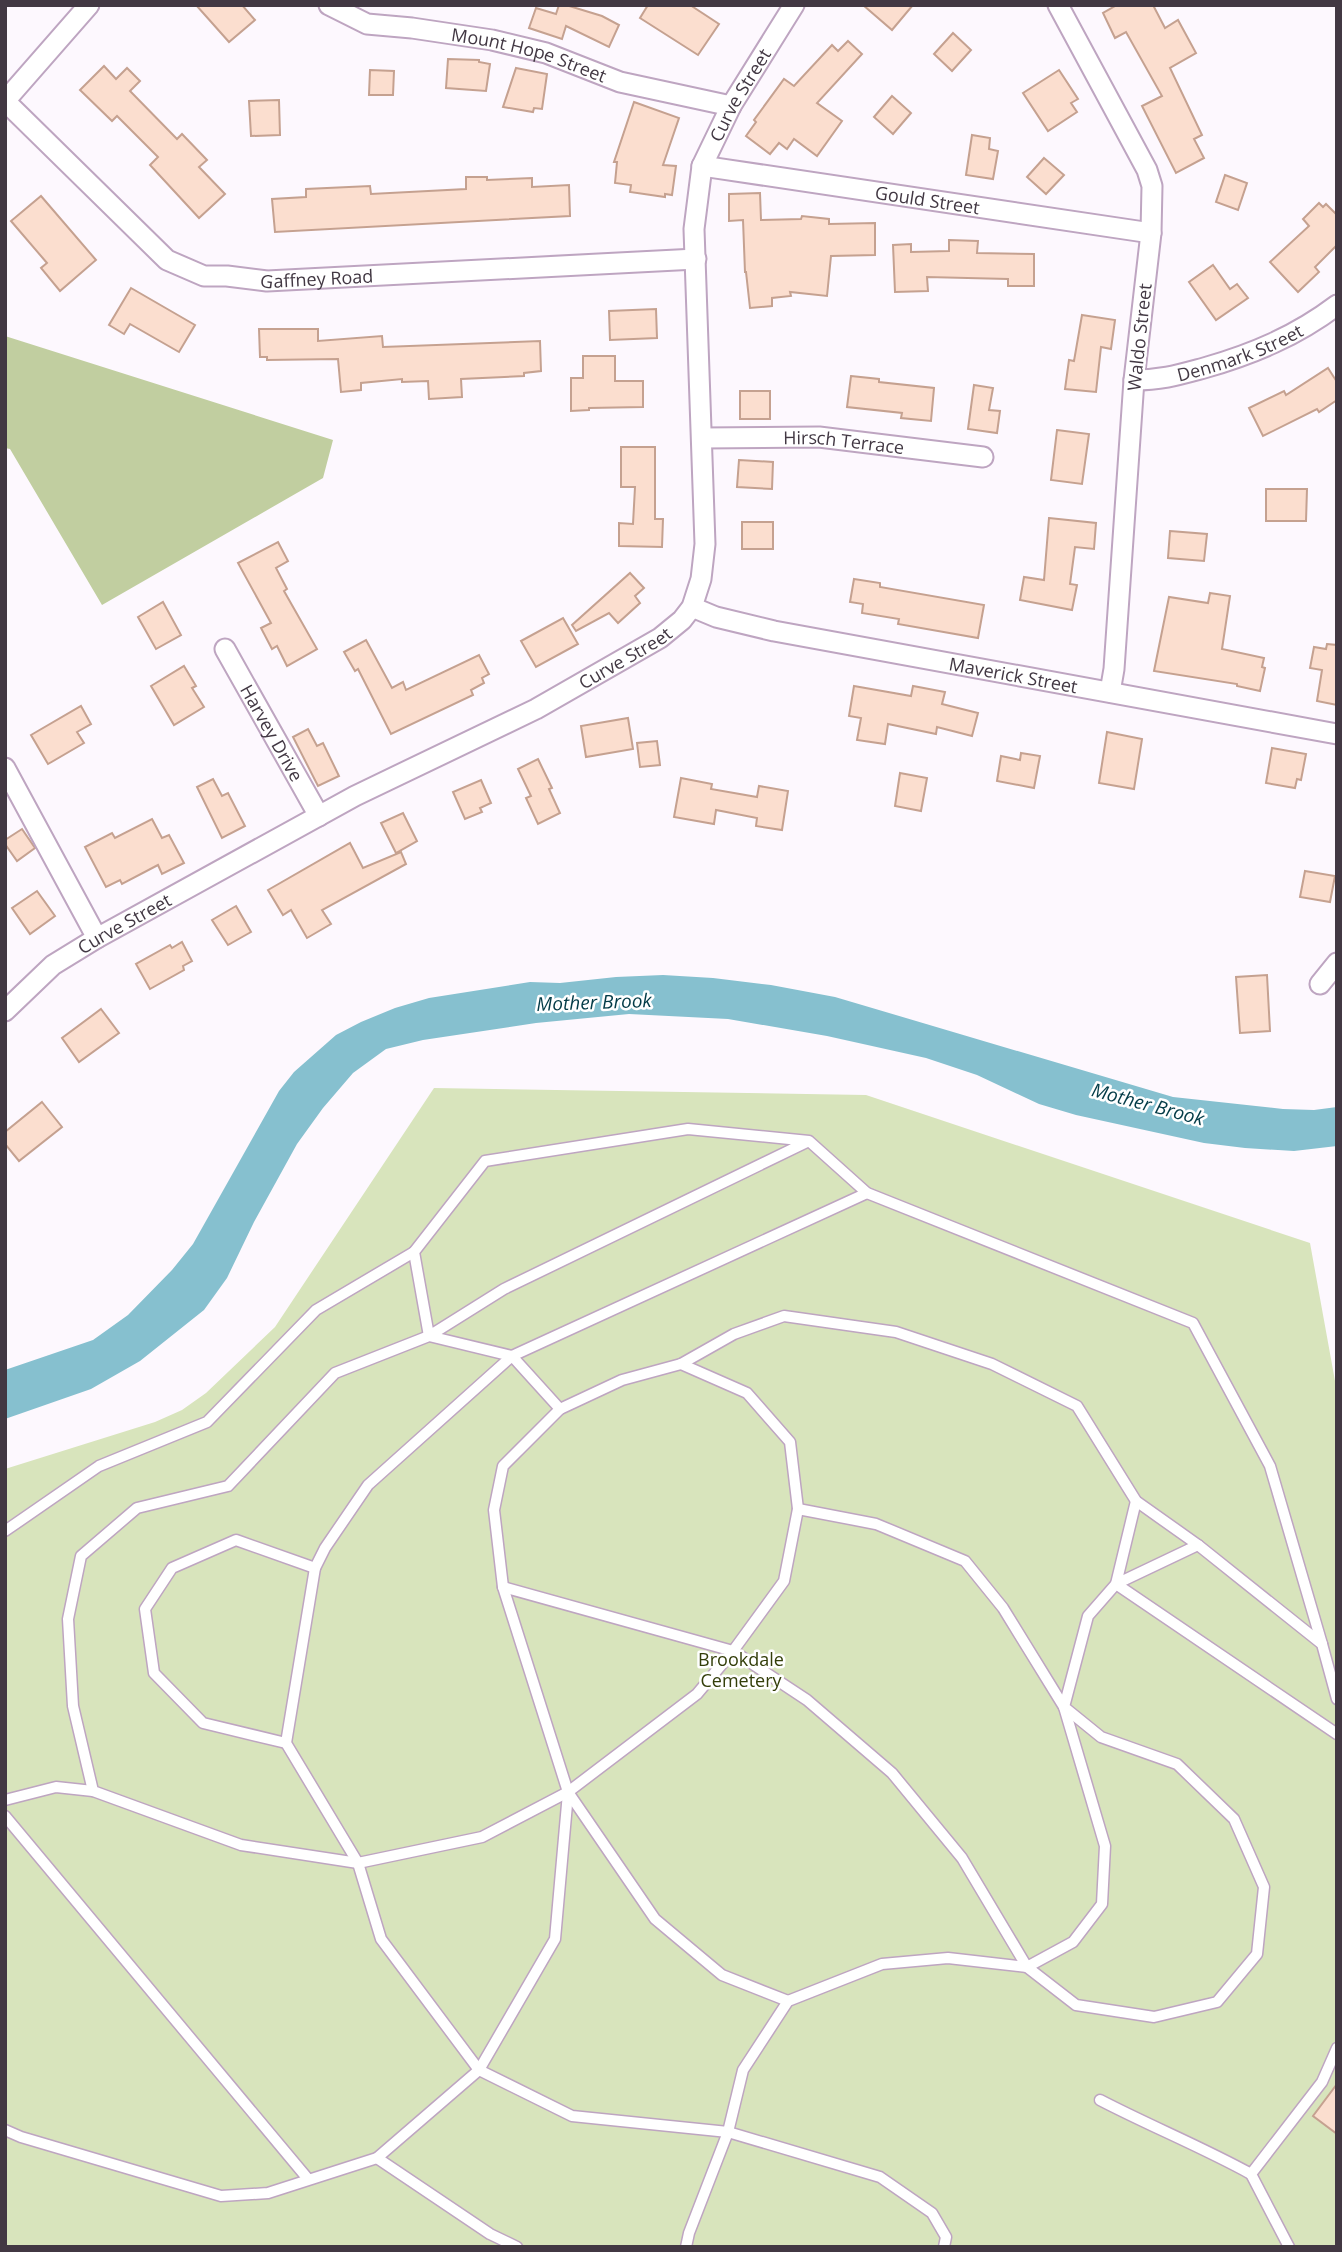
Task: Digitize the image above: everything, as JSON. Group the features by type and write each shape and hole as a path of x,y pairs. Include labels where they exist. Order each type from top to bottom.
{"street":[{"name":"Gaffney Road","path":"89,5 5,101 167,260 204,276 267,281 696,259"},
{"name":"Mount Hope Street","path":"328,5 367,24 492,40 546,53 620,82 731,106"},
{"name":"Curve Street","path":"5,1011 53,965 97,937 318,816 536,709 660,638 682,620 692,607 701,579 705,544 694,229 702,166 731,106 793,5"},
{"name":"Waldo Street","path":"1058,5 1147,170 1152,186 1151,233 1134,380 1114,668 1110,692"},
{"name":"Gould Street","path":"702,166 1151,233"},
{"name":"Denmark Street","path":"1134,380 1160,380 1265,348 1293,335 1337,305"},
{"name":"Hirsch Terrace","path":"702,438 800,436 983,457"},
{"name":"Maverick Street","path":"692,607 716,618 774,631 1337,734"},
{"name":"Harvey Drive","path":"225,649 318,816"},
{"path":"5,768 97,937"},
{"path":"1320,984 1337,963"}],"lane":[{"path":"5,1531 99,1466 206,1422 316,1310 414,1252 485,1161 688,1129 809,1141 867,1193 1193,1323 1270,1466 1337,1699"},
{"path":"93,1791 72,1706 68,1619 81,1556 137,1508 228,1486 335,1373 429,1336 504,1289 809,1141"},
{"path":"867,1193 512,1356 368,1485 325,1548 315,1568 286,1743 358,1863 381,1938 479,2070 572,2116 728,2132 880,2178 932,2213 946,2237 944,2247"},
{"path":"414,1252 429,1336"},
{"path":"788,2001 722,1975 655,1919 568,1792 503,1587 494,1510 502,1465 560,1409 622,1380 681,1364 734,1334 784,1316 896,1332 992,1364 1077,1406 1136,1501 1198,1545 1322,1644"},
{"path":"429,1336 512,1356 560,1409"},
{"path":"5,1800 56,1787 93,1791 241,1845 358,1863 482,1838 568,1792 697,1694 733,1651 784,1581 799,1509 790,1442 747,1393 681,1364"},
{"path":"1116,1584 1136,1501"},
{"path":"686,2247 728,2132 743,2070 788,2001 882,1964 948,1958 1027,1967 1073,1942 1102,1905 1105,1846 1064,1707 1003,1608 965,1560 876,1524 799,1509"},
{"path":"286,1743 203,1723 154,1673 145,1609 172,1567 236,1540 315,1568"},
{"path":"1064,1707 1088,1616 1116,1584 1198,1545"},
{"path":"1116,1584 1337,1734"},
{"path":"503,1587 733,1651 807,1700 892,1773 962,1858 1027,1967 1076,2005 1154,2017 1217,2002 1257,1954 1264,1887 1234,1819 1177,1764 1101,1737 1064,1707"},
{"path":"5,2130 221,2196 268,2193 377,2158 479,2070 555,1939 568,1792"},
{"path":"5,1816 308,2179"},
{"path":"1251,2174 1322,2082 1337,2048"},
{"path":"1100,2100 1156,2130 1212,2152 1251,2174 1289,2247"},
{"path":"377,2158 490,2234 517,2247"}],"green space":[{"path":"5,336 333,440 323,478 102,605 10,449 5,448"},
{"name":"Brookdale Cemetery","path":"434,1088 866,1095 1310,1243 1337,1392 1337,2247 5,2247 5,1469 155,1422 182,1410 206,1393 275,1327"}],"water":[{"name":"Mother Brook","path":"663,975 771,985 835,997 1173,1097 1283,1109 1314,1110 1337,1107 1337,1146 1294,1151 1204,1143 1076,1115 1039,1104 977,1075 926,1058 827,1036 728,1019 629,1014 536,1023 423,1040 386,1049 353,1073 323,1108 297,1144 227,1278 204,1310 140,1361 91,1389 5,1419 5,1370 93,1340 128,1315 193,1244 279,1091 294,1072 336,1035 395,1008 429,998 530,982 560,983"}],"building":[{"path":"196,5 242,5 255,20 229,42"},
{"path":"559,5 602,16 619,25 609,47 566,26 562,39 529,28 536,8 556,14"},
{"path":"648,5 690,5 719,24 698,55 640,18"},
{"path":"863,5 913,5 892,30"},
{"path":"1117,5 1153,5 1165,28 1178,20 1196,53 1170,68 1202,135 1194,139 1204,158 1176,173 1142,106 1162,96 1126,32 1115,38 1103,13"},
{"path":"953,33 971,50 952,71 934,54"},
{"path":"848,41 862,54 817,103 842,121 817,156 794,139 787,149 779,143 770,154 746,136 756,122 754,120 784,79 794,86 832,45 838,51"},
{"path":"448,59 479,60 490,64 486,91 446,88"},
{"path":"104,66 116,79 127,68 140,81 130,91 177,139 182,134 207,160 199,167 225,194 199,218 150,165 158,157 117,116 112,121 80,90"},
{"path":"516,68 547,74 542,109 534,108 533,112 503,107"},
{"path":"370,70 394,71 393,95 369,95"},
{"path":"1059,70 1078,99 1071,103 1077,112 1048,131 1023,93"},
{"path":"892,96 911,113 893,134 874,117"},
{"path":"279,100 280,135 251,136 249,101"},
{"path":"634,102 679,118 663,165 676,166 672,195 665,194 665,197 630,192 631,185 615,183 617,162 614,162"},
{"path":"972,135 990,138 989,149 998,151 993,179 966,175"},
{"path":"1044,158 1064,175 1046,194 1027,177"},
{"path":"1225,175 1247,183 1238,210 1216,202"},
{"path":"466,177 487,177 487,180 532,178 532,187 569,185 570,216 275,232 272,199 306,197 306,189 370,186 371,194 466,189"},
{"path":"760,193 761,220 801,219 802,216 829,219 829,224 875,223 875,255 831,256 827,296 790,292 791,296 772,298 772,306 750,308 745,272 743,220 729,221 729,194"},
{"path":"41,196 96,260 60,291 41,268 47,263 11,221"},
{"path":"1319,203 1323,207 1326,204 1337,215 1337,245 1315,267 1319,272 1298,292 1270,262 1309,226 1303,219"},
{"path":"949,240 978,241 977,253 1034,254 1034,286 1008,286 1008,279 927,277 928,291 895,292 893,245 911,244 911,252 949,251"},
{"path":"1213,265 1230,289 1237,284 1248,298 1216,320 1189,282"},
{"path":"131,288 195,325 179,352 130,324 124,334 109,325"},
{"path":"656,309 657,338 610,340 609,311"},
{"path":"1082,315 1115,320 1111,349 1101,347 1096,392 1065,389 1069,360 1074,361"},
{"path":"259,329 318,329 318,341 382,336 383,347 540,341 541,371 524,373 524,376 461,379 462,397 429,399 428,381 402,382 402,379 361,383 361,390 341,392 338,359 267,360 267,357 260,357"},
{"path":"583,356 615,356 615,381 643,381 643,407 571,411 571,378 583,378"},
{"path":"1328,368 1337,382 1337,400 1319,412 1317,409 1263,436 1249,408 1284,391 1286,395"},
{"path":"851,376 934,388 931,421 901,418 902,413 847,407"},
{"path":"974,385 993,388 989,410 1000,411 997,433 968,429"},
{"path":"740,391 770,391 770,419 740,419"},
{"path":"1057,430 1089,434 1082,484 1051,480"},
{"path":"621,447 655,447 655,519 663,519 662,547 619,546 619,523 633,524 635,487 621,487"},
{"path":"739,460 773,462 772,489 737,487"},
{"path":"1266,489 1307,489 1306,521 1266,521"},
{"path":"1049,518 1096,523 1094,549 1075,547 1070,584 1077,585 1072,610 1020,600 1024,577 1044,580"},
{"path":"742,522 773,522 773,549 742,549"},
{"path":"1170,531 1207,534 1204,561 1168,558"},
{"path":"278,542 288,561 276,568 287,589 284,591 317,649 287,666 277,646 272,649 261,628 271,623 238,563"},
{"path":"630,573 644,588 635,596 640,603 618,623 609,613 576,631 572,625"},
{"path":"854,579 880,583 880,587 984,605 978,638 898,624 899,619 862,613 863,604 850,602"},
{"path":"1210,593 1230,596 1222,649 1264,658 1262,667 1265,668 1260,691 1237,684 1154,671 1169,597 1208,603"},
{"path":"163,602 181,635 156,649 138,617"},
{"path":"563,618 578,644 536,667 521,641"},
{"path":"366,640 392,688 403,682 406,690 479,655 489,674 482,678 484,683 471,690 473,695 391,734 358,669 355,671 344,652"},
{"path":"1327,644 1337,645 1337,705 1317,701 1322,670 1310,668 1314,647 1326,649"},
{"path":"184,666 196,686 192,688 204,707 174,725 151,686"},
{"path":"854,686 911,696 913,686 945,692 942,704 978,713 972,736 937,727 936,734 888,724 885,744 857,740 861,718 849,716"},
{"path":"81,706 91,724 77,732 84,743 48,764 31,735"},
{"path":"628,718 633,749 586,757 581,726"},
{"path":"308,729 317,746 323,743 339,776 318,786 293,737"},
{"path":"1107,732 1142,739 1134,789 1099,783"},
{"path":"657,741 660,765 640,767 637,743"},
{"path":"1272,748 1306,754 1301,780 1297,779 1295,788 1266,783"},
{"path":"1021,753 1040,756 1034,788 997,781 1001,756 1020,760"},
{"path":"538,759 560,813 538,824 526,798 531,796 518,769"},
{"path":"900,773 927,778 921,811 895,806"},
{"path":"681,778 712,784 711,789 757,797 759,786 788,791 782,830 756,826 757,818 716,810 714,824 674,817"},
{"path":"213,779 222,796 228,793 245,826 222,838 197,787"},
{"path":"481,780 491,803 480,808 482,812 465,819 453,792"},
{"path":"403,813 417,841 396,853 381,823"},
{"path":"152,819 162,838 169,835 184,863 162,874 158,865 122,884 120,880 106,887 85,847 112,833 115,838"},
{"path":"22,829 35,848 17,861 5,840"},
{"path":"350,843 363,868 401,852 406,864 322,910 331,924 307,938 291,910 283,915 268,890"},
{"path":"1305,871 1335,876 1330,902 1300,897"},
{"path":"37,891 55,916 30,934 12,908"},
{"path":"236,906 251,932 228,945 212,920"},
{"path":"182,942 192,961 183,966 184,970 150,989 136,964 170,945 172,948"},
{"path":"1267,975 1270,1031 1240,1033 1236,977"},
{"path":"101,1009 119,1033 79,1062 62,1038"},
{"path":"42,1102 62,1127 19,1161 5,1144 5,1132"},
{"path":"1337,2084 1337,2134 1313,2116"}]}
